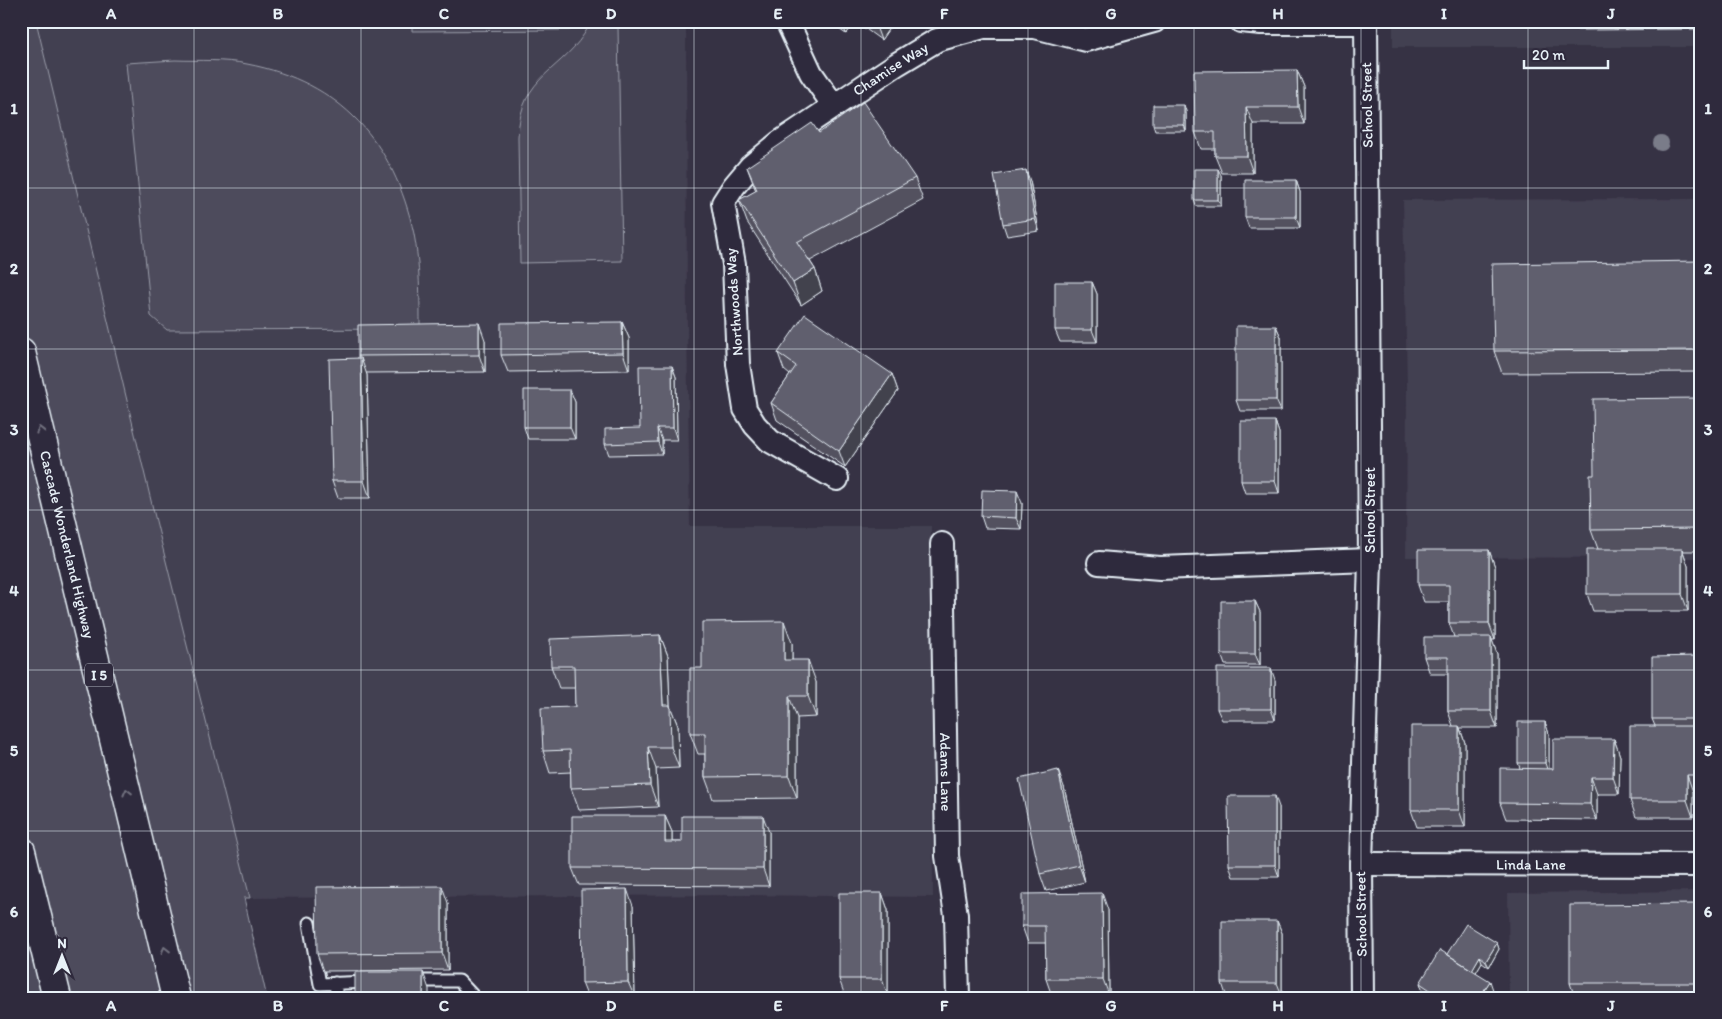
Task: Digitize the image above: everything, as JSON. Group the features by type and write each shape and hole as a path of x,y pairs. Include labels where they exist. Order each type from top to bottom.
{"highway":[{"name":"Cascade Wonderland Highway","path":"21,352 176,998"},
{"path":"21,851 57,998"}],"street":[{"path":"788,21 811,73 834,106"},
{"name":"Chamise Way","path":"834,106 937,40 984,26 1035,28 1086,40 1154,21"},
{"path":"1241,21 1261,23 1366,22"},
{"name":"School Street","path":"1362,998 1361,864 1370,560 1366,22"},
{"name":"Northwoods Way","path":"834,106 780,142 750,167 723,202 734,264 738,364 745,409 755,425 770,441 837,479"},
{"name":"Adams Lane","path":"942,544 948,856 956,915 958,998"},
{"path":"1099,563 1160,568 1370,560"},
{"name":"Linda Lane","path":"1361,864 1701,865"}],"lane":[{"path":"309,923 320,984 383,982"},
{"path":"402,982 459,980 476,998"},
{"path":"335,983 337,998"}],"shaded area":[{"path":"21,21 36,21 153,509 250,898 244,898 267,998 21,998"},
{"path":"36,21 686,21 690,526 931,526 933,897 741,895 250,898 153,509"},
{"path":"412,21 570,21 570,30 412,31"},
{"path":"1393,21 1701,21 1701,47 1393,47"},
{"path":"589,26 618,26 622,261 520,263 518,137 521,116 526,99 535,86 568,54"},
{"path":"175,60 238,62 280,73 310,85 336,101 358,121 377,145 393,171 405,201 414,234 417,258 420,293 420,329 167,330 151,316 126,63"},
{"path":"1701,199 1701,558 1406,557 1407,386 1403,200"},
{"path":"1701,891 1701,998 1509,998 1508,893"}],"building":[{"path":"1297,70 1298,107 1246,107 1247,156 1215,156 1215,132 1195,132 1194,71"},
{"path":"863,102 915,178 797,242 815,269 793,283 739,200 757,190 747,167 812,123 819,133"},
{"path":"1153,105 1184,105 1184,125 1153,125"},
{"path":"1194,169 1218,169 1218,200 1194,200"},
{"path":"1026,170 1035,219 1003,224 994,175"},
{"path":"1245,180 1296,180 1296,217 1245,217"},
{"path":"1701,261 1701,350 1494,351 1492,264"},
{"path":"1055,282 1092,282 1092,330 1055,330"},
{"path":"805,314 892,374 839,451 771,403 796,366 778,353"},
{"path":"622,322 623,353 501,355 501,323"},
{"path":"479,323 479,355 358,356 358,325"},
{"path":"1236,326 1276,326 1276,400 1236,400"},
{"path":"361,358 364,481 332,481 329,359"},
{"path":"639,366 672,366 673,428 657,428 658,442 605,444 605,429 640,428"},
{"path":"524,390 570,390 570,427 524,427"},
{"path":"1701,398 1701,529 1591,530 1590,475 1594,475 1593,399"},
{"path":"1241,421 1275,421 1275,481 1241,481"},
{"path":"982,490 1017,491 1016,518 981,516"},
{"path":"1587,549 1682,549 1682,594 1587,594"},
{"path":"1418,550 1489,550 1489,623 1449,623 1449,585 1418,585"},
{"path":"1221,601 1255,601 1255,654 1221,654"},
{"path":"784,621 784,660 808,660 808,696 789,696 789,776 705,777 705,733 690,733 690,668 702,668 702,622"},
{"path":"660,635 663,705 670,705 671,747 648,747 650,785 571,788 570,750 543,751 541,708 575,707 574,666 551,666 550,639"},
{"path":"1424,637 1491,637 1491,711 1448,711 1448,657 1424,657"},
{"path":"1697,656 1698,686 1701,686 1701,719 1652,719 1652,657"},
{"path":"1217,668 1271,668 1271,709 1217,709"},
{"path":"1518,722 1545,722 1545,763 1518,763"},
{"path":"1411,726 1459,726 1459,810 1411,810"},
{"path":"1630,726 1701,726 1701,775 1687,775 1687,800 1630,800"},
{"path":"1553,739 1614,739 1613,777 1591,777 1590,804 1500,803 1500,768 1553,769"},
{"path":"1058,770 1079,865 1040,874 1019,779"},
{"path":"1228,796 1275,796 1275,865 1229,865"},
{"path":"572,816 665,816 665,842 682,842 682,816 763,816 763,869 572,868"},
{"path":"442,886 442,953 317,954 316,887"},
{"path":"627,889 628,982 582,983 581,890"},
{"path":"839,893 882,893 882,979 839,979"},
{"path":"1102,893 1103,979 1046,979 1045,926 1022,926 1022,894"},
{"path":"1699,904 1699,983 1570,983 1570,905"},
{"path":"1222,921 1277,921 1277,983 1222,983"},
{"path":"1466,924 1497,943 1486,961 1480,956 1472,970 1447,954"},
{"path":"1440,950 1490,981 1479,998 1442,998 1420,983"},
{"path":"355,972 423,972 423,998 355,998"},
{"path":"1162,994 1204,994 1204,998 1162,998"},
{"path":"862,997 862,998 808,998"}]}
